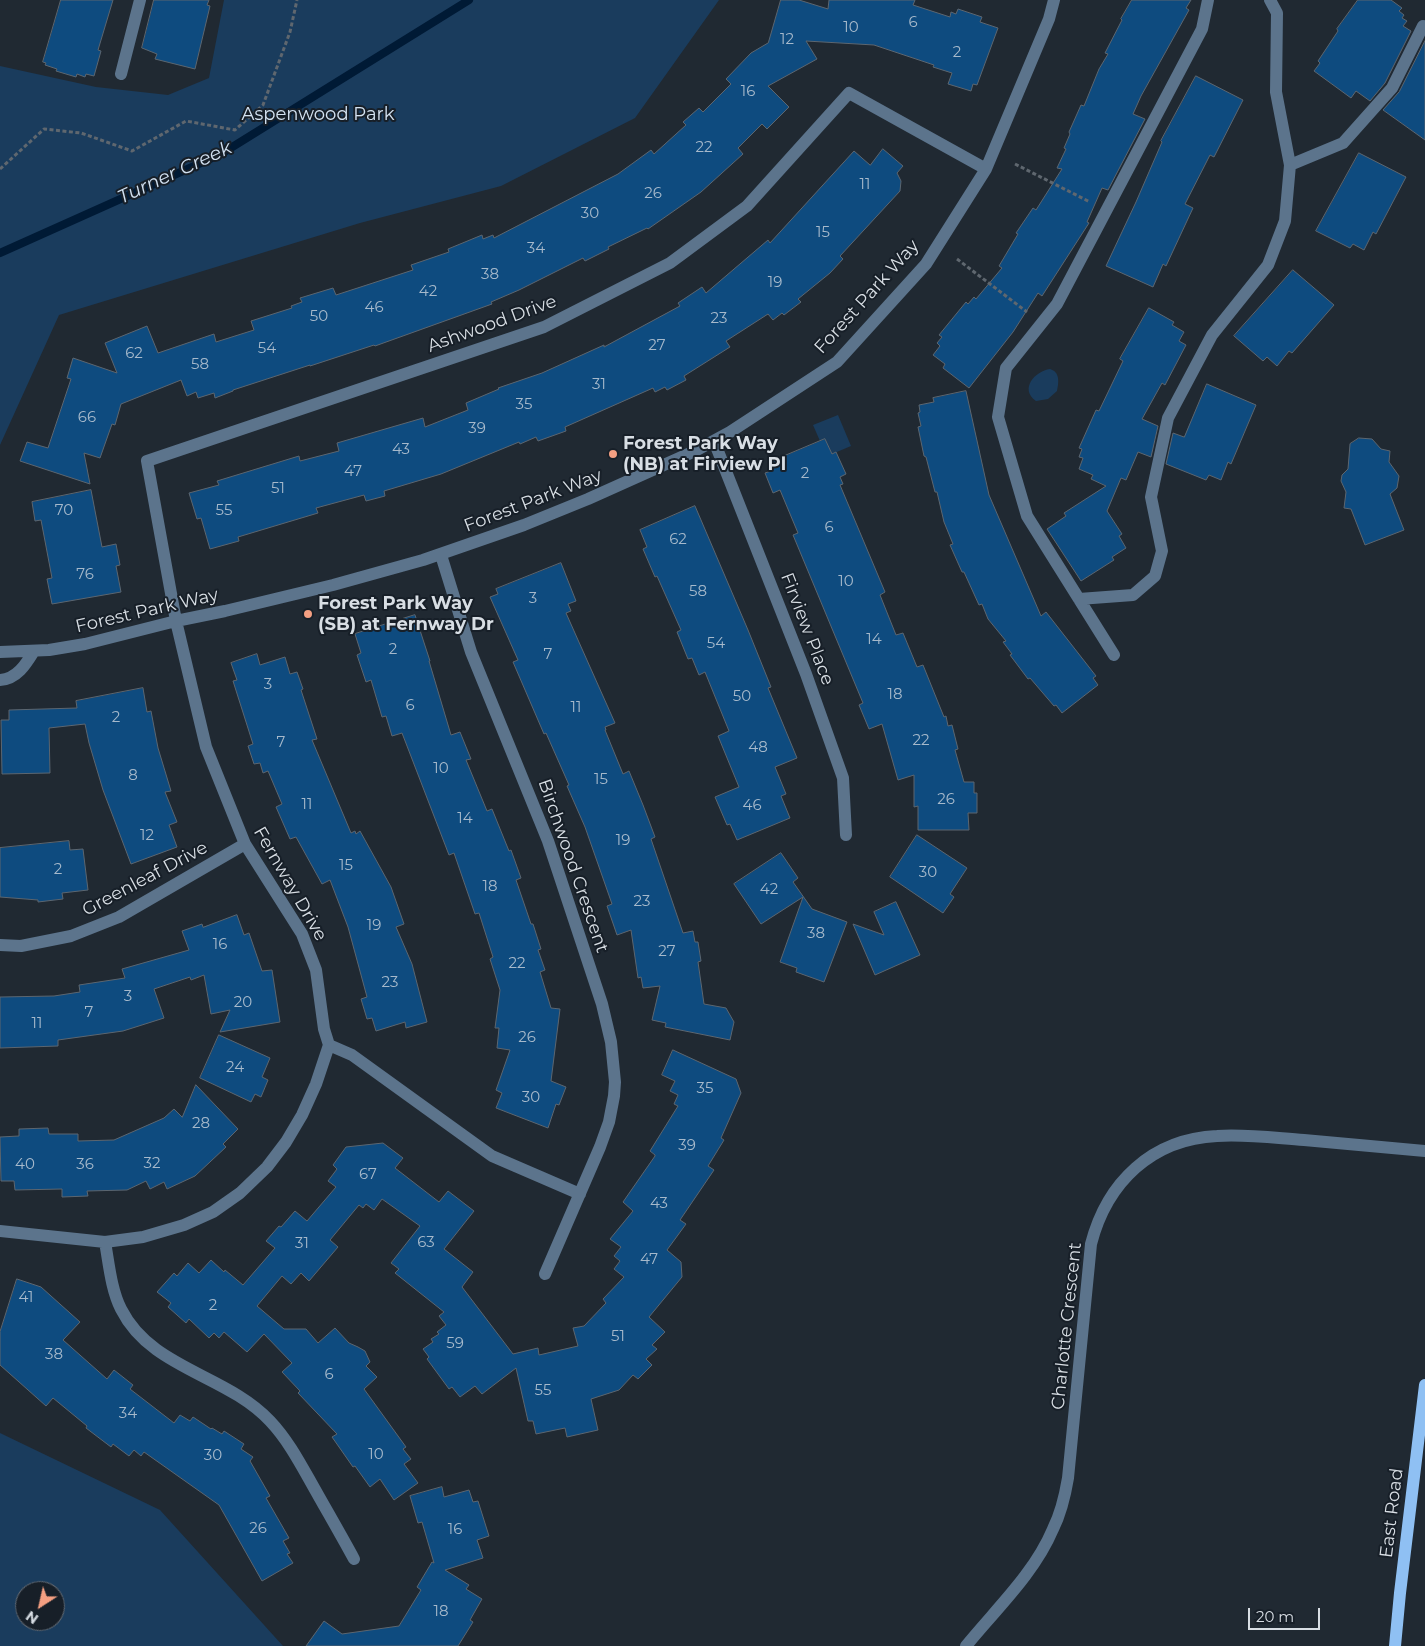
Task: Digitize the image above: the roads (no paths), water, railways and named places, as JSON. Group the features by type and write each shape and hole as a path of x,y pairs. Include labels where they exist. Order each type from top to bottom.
{"main road":[{"name":"East Road","path":"1395,1646 1425,1385"}],"street":[{"path":"121,74 140,0"},
{"name":"Forest Park Way","path":"0,652 34,651 85,644 333,585 441,555 532,522 588,499 714,441 747,421 836,362 926,264 986,169 1049,19 1054,0"},
{"path":"1114,655 1027,516 998,417 1006,368 1057,304 1202,29 1208,0"},
{"path":"1079,599 1133,595 1155,576 1162,551 1151,497 1168,418 1212,335 1268,264 1285,221 1290,165 1276,92 1277,13 1270,0"},
{"path":"1290,165 1343,143 1392,88 1423,26"},
{"name":"Ashwood Drive","path":"176,621 146,461 544,327 670,263 747,206 849,93 986,169"},
{"name":"Firview Place","path":"714,441 806,674 843,778 846,835"},
{"name":"Birchwood Crescent","path":"441,555 471,652 548,841 609,1030 614,1067 612,1109 605,1135 545,1274"},
{"name":"Fernway Drive","path":"0,1231 105,1242 143,1237 184,1225 213,1212 240,1193 267,1167 286,1142 302,1115 316,1084 328,1045 316,970 302,934 245,844 206,747 176,621"},
{"path":"0,680 11,678 16,674 34,651"},
{"name":"Greenleaf Drive","path":"0,945 21,946 71,936 111,920 245,844"},
{"path":"328,1045 352,1055 492,1156 580,1194"},
{"name":"Charlotte Crescent","path":"966,1646 1017,1586 1036,1560 1053,1531 1060,1514 1068,1478 1091,1244 1098,1220 1109,1199 1123,1181 1138,1165 1163,1149 1184,1141 1208,1136 1256,1137 1425,1151"},
{"path":"105,1242 120,1306 130,1325 142,1338 178,1365 230,1390 247,1401 269,1420 290,1444 354,1559"}],"waterway":[{"name":"Turner Creek","path":"0,253 221,154 469,0"}],"place":[{"name":"Forest Park Way (NB) at Firview Pl","path":"613,454"},
{"name":"Forest Park Way (SB) at Fernway Dr","path":"308,614"}],"park label":[{"name":"Aspenwood Park","path":"318,115"}]}
